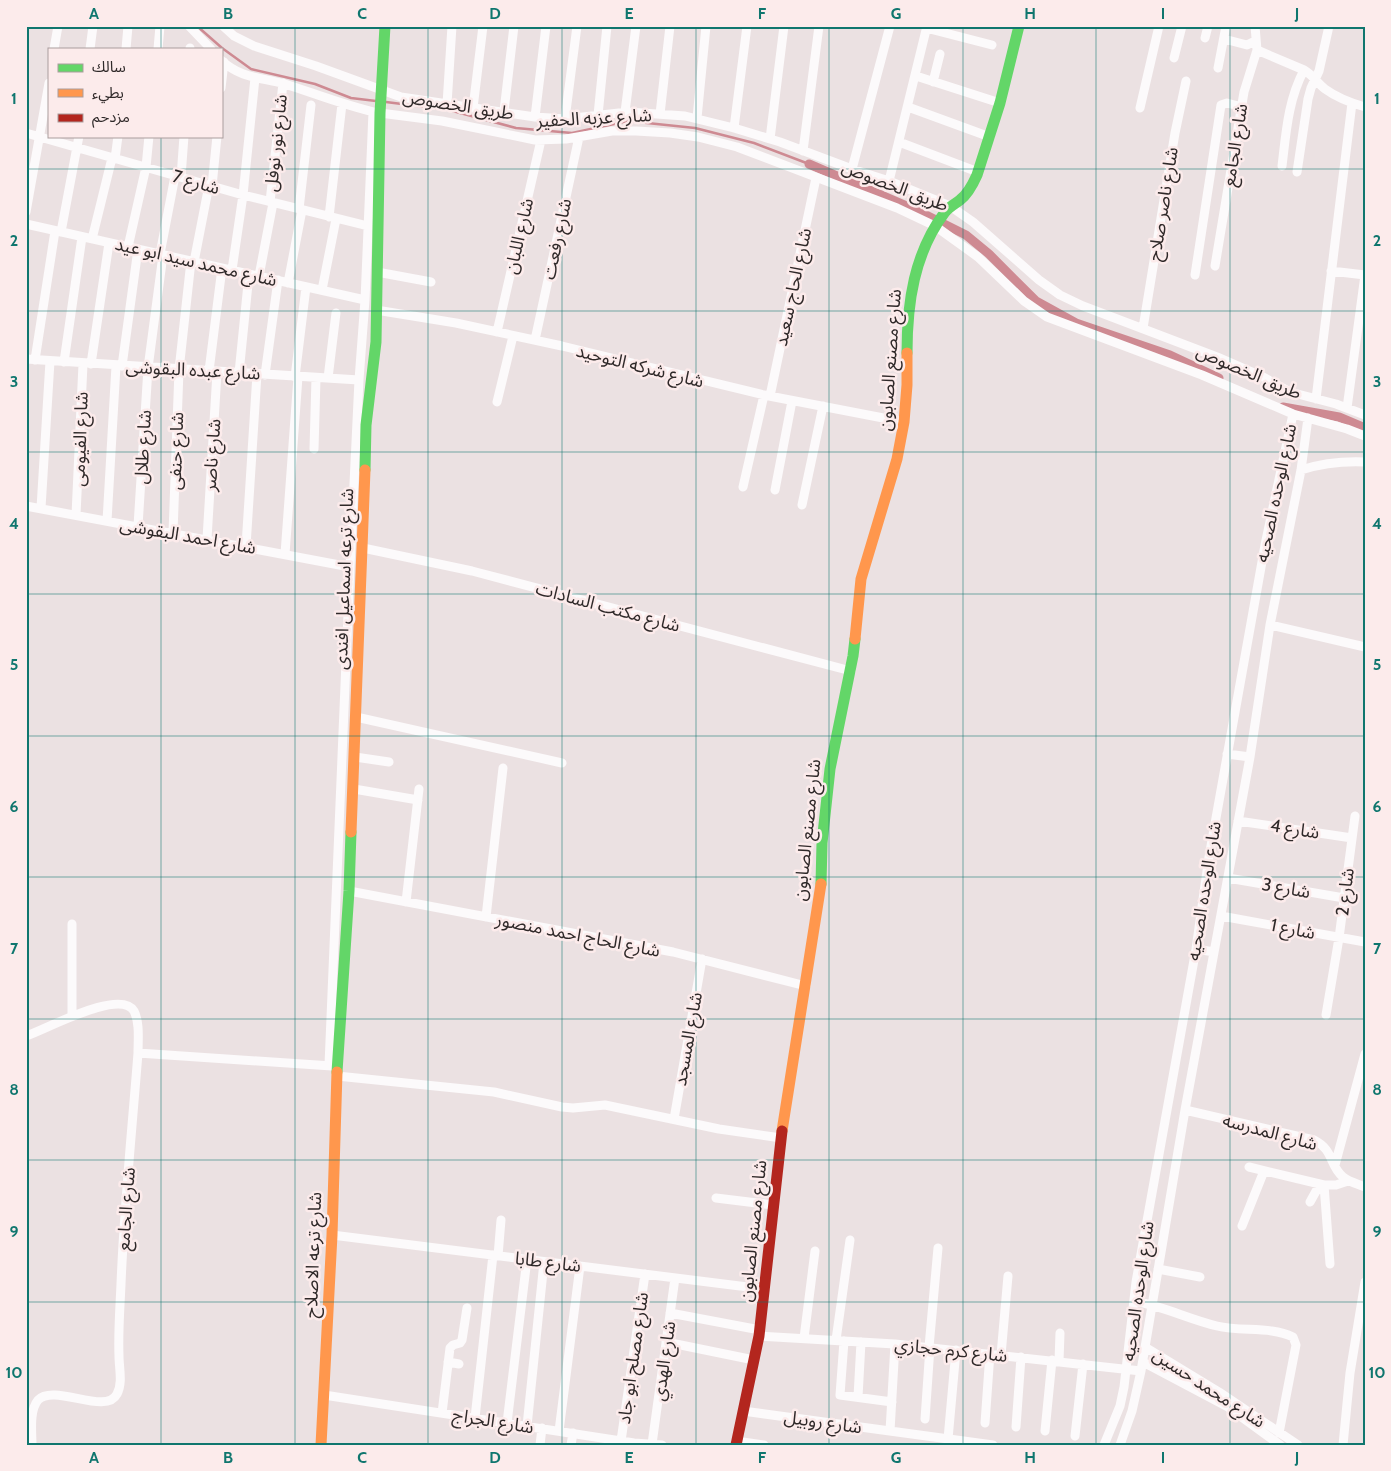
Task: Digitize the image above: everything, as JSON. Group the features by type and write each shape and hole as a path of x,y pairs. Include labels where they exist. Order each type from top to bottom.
{"street":[{"path":"54,48 58,26"},
{"path":"90,48 93,26"},
{"path":"126,48 128,26"},
{"path":"158,48 160,26"},
{"path":"189,26 210,48"},
{"path":"223,26 234,36 254,46 316,66 381,91"},
{"name":"شارع ترعه اسماعيل افندى","path":"334,1069 349,891 354,789 356,717 354,616 350,566 359,380 368,226 381,91 385,26"},
{"path":"447,104 452,26"},
{"path":"473,108 483,26"},
{"path":"504,112 514,26"},
{"path":"535,117 546,26"},
{"path":"565,119 576,26"},
{"path":"598,115 607,26"},
{"path":"625,112 636,26"},
{"path":"660,114 670,26"},
{"path":"697,118 706,26"},
{"path":"734,128 747,26"},
{"path":"770,139 784,26"},
{"path":"804,151 819,26"},
{"path":"852,169 890,26"},
{"name":"شارع مصنع الصابون","path":"736,1443 759,1333 781,1138 821,880 822,843 830,768 836,732 851,672 856,640 861,579 897,459 904,422 907,385 907,329 911,292 920,256 936,224 948,207 962,199 978,172 1000,103 1019,26"},
{"path":"1140,108 1159,26"},
{"path":"1174,58 1182,26"},
{"path":"1205,38 1208,26"},
{"path":"1218,68 1226,26"},
{"name":"شارع الجامع","path":"1215,266 1244,92 1256,46 1255,26"},
{"path":"1297,172 1308,99 1319,71 1329,26"},
{"path":"889,181 927,27 992,45"},
{"path":"1224,39 1247,45 1253,44 1304,70 1327,90 1352,103 1365,107"},
{"path":"933,82 940,54"},
{"name":"شارع عزبه الحفير","path":"222,61 238,72 255,78 283,83 342,104 541,140 636,131 698,137 737,148 936,224 978,257 1018,295 1047,317 1202,375 1293,414 1365,436"},
{"path":"1282,166 1290,106 1304,70"},
{"path":"916,76 1000,103"},
{"path":"232,270 243,195 255,78"},
{"name":"شارع ناصر صلاح","path":"1143,328 1175,133 1186,81"},
{"name":"شارع نور نوفل","path":"259,276 271,202 283,83"},
{"path":"26,212 48,89"},
{"name":"طريق الخصوص","path":"381,91 401,97 535,117 565,119 625,112 697,118 770,139 889,181 948,207 973,222 1039,280 1060,295 1083,306 1143,328 1263,377 1290,392 1348,408 1365,415"},
{"path":"1194,275 1221,105 1225,102 1242,107"},
{"path":"1316,399 1352,103"},
{"path":"322,290 332,218 342,104"},
{"path":"288,282 301,210 312,105"},
{"path":"908,107 990,137"},
{"name":"شارع ترعه اسماعيل افندى","path":"334,1069 354,616 363,548 366,425 376,342 378,112"},
{"name":"شارع 7","path":"26,133 243,195 368,226"},
{"name":"شارع رفعت","path":"535,340 579,137"},
{"path":"31,360 79,138"},
{"path":"92,239 118,138"},
{"path":"128,247 146,167 149,138"},
{"path":"162,255 178,177 184,138"},
{"name":"شارع حنفى","path":"173,533 179,370 192,261 211,186 217,138"},
{"name":"شارع اللبان","path":"497,332 541,140"},
{"path":"899,142 978,172"},
{"name":"شارع الحاج سعيد","path":"743,487 767,396 816,178"},
{"name":"شارع محمد سيد ابو عيد","path":"26,225 365,300"},
{"path":"64,362 82,237"},
{"name":"شارع الفيومى","path":"76,515 87,364 109,243"},
{"path":"108,521 119,366 138,249"},
{"name":"شارع طلال","path":"138,526 148,368 162,255"},
{"name":"شارع ناصر","path":"207,539 213,372 222,268"},
{"path":"1331,271 1365,275 1348,408"},
{"path":"377,272 431,282"},
{"path":"239,373 249,274"},
{"path":"246,546 261,374 278,280"},
{"path":"285,554 296,377 306,286"},
{"name":"شارع شركه التوحيد","path":"376,310 456,323 535,340 767,396 904,422"},
{"path":"328,378 336,313"},
{"path":"497,402 512,336"},
{"name":"شارع عبده البقوشى","path":"31,360 359,380"},
{"path":"41,508 50,361"},
{"path":"314,449 316,378"},
{"path":"774,490 792,400"},
{"path":"802,505 823,406"},
{"name":"شارع الوحده الصحيه","path":"1104,1445 1120,1406 1127,1370 1134,1302 1180,1031 1196,949 1227,754 1265,545 1293,414"},
{"name":"شارع الوحده الصحيه","path":"1120,1445 1132,1411 1142,1367 1185,1110 1250,757 1270,625 1301,470 1308,418"},
{"path":"1301,470 1320,464 1341,461 1365,462"},
{"name":"شارع احمد البقوشى","path":"26,506 350,566"},
{"name":"شارع مكتب السادات","path":"363,548 472,571 851,672"},
{"path":"1270,625 1365,647"},
{"path":"356,717 562,763"},
{"path":"1227,754 1250,757"},
{"path":"355,757 389,762"},
{"path":"486,918 503,768"},
{"path":"406,902 420,788"},
{"path":"354,789 418,800"},
{"name":"شارع 2","path":"1326,1015 1339,938 1355,816"},
{"name":"شارع 4","path":"1238,821 1352,838"},
{"name":"شارع 3","path":"1228,878 1344,898"},
{"name":"شارع الحاج احمد منصور","path":"349,891 616,941 702,959 806,986"},
{"name":"شارع 1","path":"1221,916 1365,942"},
{"path":"72,924 72,1016"},
{"path":"1196,949 1214,952"},
{"name":"شارع المسجد","path":"674,1119 702,959"},
{"name":"شارع الجامع","path":"26,1036 39,1032 72,1016 100,1007 119,1004 130,1007 134,1012 137,1023 138,1053 122,1264 118,1356 120,1385 114,1399 108,1401 51,1395 40,1399 37,1402 32,1418 32,1445"},
{"path":"138,1053 334,1069 494,1092 562,1108 605,1105 719,1128 781,1138"},
{"path":"1334,1165 1365,1054"},
{"name":"شارع ترعه الاصلاح","path":"321,1445 332,1235 334,1069"},
{"name":"شارع المدرسه","path":"1185,1110 1314,1140 1327,1149 1338,1172 1348,1180 1365,1187"},
{"path":"1249,1167 1322,1184 1336,1185 1348,1180"},
{"path":"1242,1226 1264,1170"},
{"path":"1310,1202 1322,1184"},
{"path":"1322,1184 1330,1264"},
{"path":"716,1198 773,1205"},
{"path":"475,1418 501,1220"},
{"name":"شارع طابا","path":"332,1235 764,1289"},
{"path":"850,1240 840,1340 840,1394 892,1402"},
{"path":"925,1419 938,1248"},
{"path":"804,1338 815,1251"},
{"path":"507,1423 527,1260"},
{"path":"527,1426 544,1262"},
{"path":"559,1431 580,1266"},
{"path":"1158,1268 1200,1277"},
{"name":"شارع مصلح ابو جاد","path":"622,1441 645,1274"},
{"path":"1001,1355 1008,1276"},
{"name":"شارع الهدي","path":"652,1444 675,1278"},
{"path":"1343,1445 1350,1373 1365,1282"},
{"path":"1134,1302 1152,1304 1217,1326 1242,1330 1264,1330 1293,1337 1296,1345 1280,1433"},
{"path":"442,1413 450,1348 462,1340 467,1308"},
{"name":"شارع كرم حجازي","path":"670,1314 759,1333 990,1353 1127,1370 1142,1367"},
{"path":"1045,1431 1060,1333"},
{"path":"666,1342 754,1360"},
{"path":"858,1398 861,1342"},
{"path":"890,1431 895,1344"},
{"name":"شارع محمد حسين","path":"1145,1347 1219,1392 1298,1445"},
{"path":"948,1439 956,1350"},
{"path":"985,1423 990,1353"},
{"path":"1016,1427 1020,1357"},
{"path":"448,1362 459,1364"},
{"path":"1075,1436 1084,1364"},
{"name":"شارع محمد حسين","path":"1142,1367 1228,1407 1280,1445"},
{"name":"شارع الجراج","path":"324,1395 542,1428 572,1433 601,1441 662,1445"},
{"name":"شارع روبيل","path":"743,1411 993,1445"},
{"path":"540,1445 542,1428"},
{"path":"571,1445 572,1433"},
{"path":"736,1443 764,1445"}],"waterway":[{"path":"197,26 222,48 251,69 315,84 351,98 376,101"},
{"path":"386,102 449,110 516,128 572,133 628,121 695,128 754,143 809,164"},
{"path":"809,164 918,211 966,235 989,254 1036,301 1076,323 1170,355 1219,378"},
{"path":"1283,407 1339,417 1365,428"}],"traffic: fast":[{"path":"365,470 366,425 376,342 380,113 385,26"},
{"path":"907,353 911,297 919,261 934,228 947,210 965,195 977,175 1000,103 1019,26"},
{"path":"821,884 822,843 830,769 855,639"},
{"path":"337,1072 351,832"}],"traffic: slow":[{"path":"855,639 861,579 897,459 904,422 907,353"},
{"path":"351,832 365,470"},
{"path":"782,1131 821,884"},
{"path":"321,1445 332,1235 337,1072"}],"traffic: jam":[{"path":"736,1445 759,1336 782,1131"}]}
